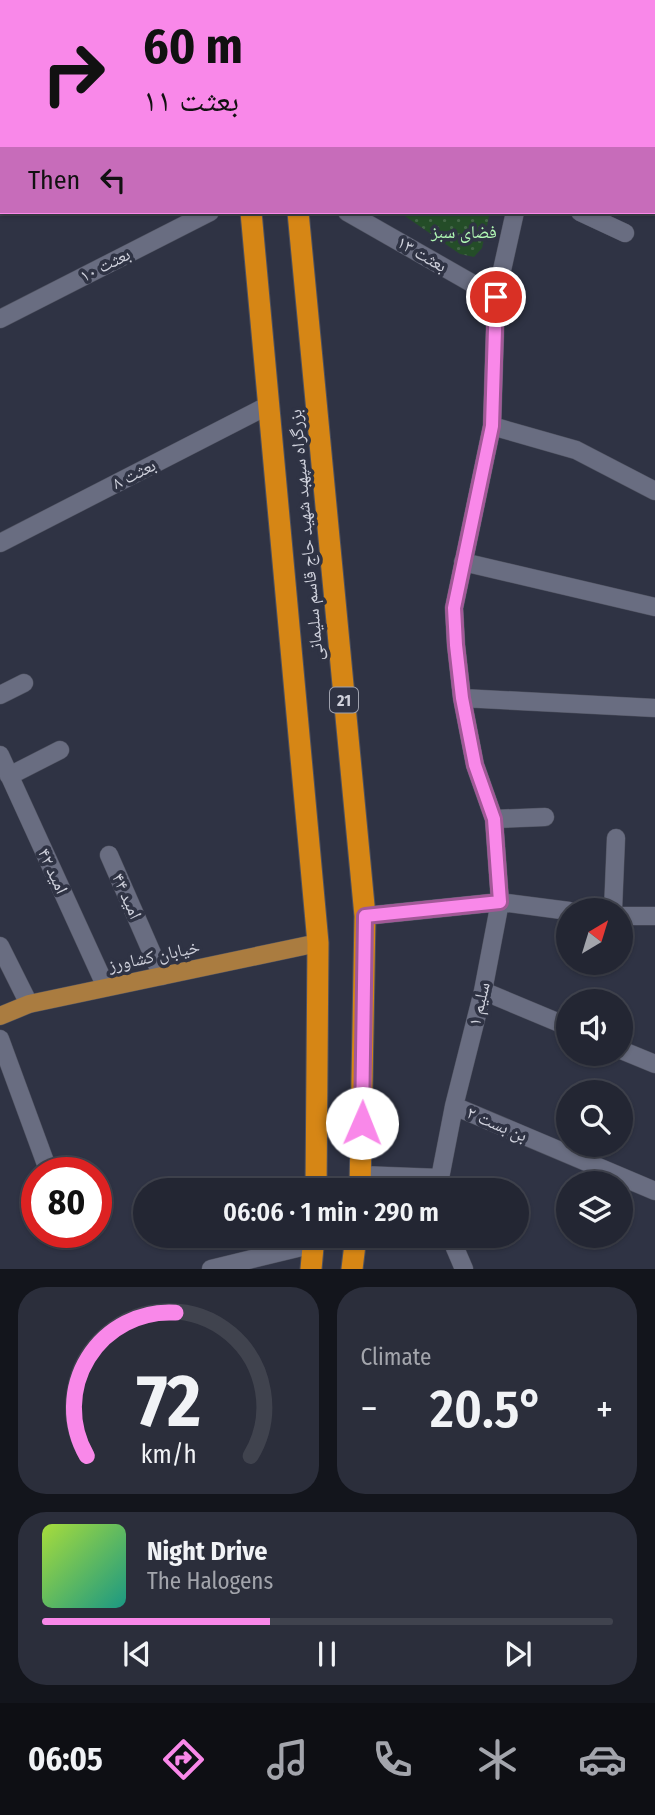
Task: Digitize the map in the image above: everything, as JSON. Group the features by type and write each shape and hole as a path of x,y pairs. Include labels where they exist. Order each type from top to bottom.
{"highway":[{"name":"بزرگراه سپهبد شهید حاج قاسم سلیمانی","path":"251,214 318,943 316,1178"},
{"name":"بزرگراه سپهبد شهید حاج قاسم سلیمانی","path":"298,214 365,916 361,1178"},
{"path":"311,1269 313,1248"},
{"path":"352,1269 355,1248"}],"main road":[{"name":"خیابان کشاورز","path":"0,1016 29,1004 318,943"}],"street":[{"name":"بعثت ۱۰","path":"0,319 206,214"},
{"name":"بعثت ۱۳","path":"351,214 496,297"},
{"name":"سلیم ۱","path":"442,1178 454,1106 483,991 500,902 494,819 475,765 462,698 454,608 492,426 496,297 514,214"},
{"path":"584,214 625,233"},
{"name":"بعثت ۸","path":"0,543 269,405"},
{"path":"492,426 576,450 655,491"},
{"path":"463,562 655,607"},
{"path":"0,695 24,683"},
{"path":"462,698 655,708"},
{"path":"9,776 60,750"},
{"name":"امید ۴۲","path":"0,755 106,987"},
{"path":"494,819 545,817"},
{"path":"614,898 616,838"},
{"name":"امید ۴۴","path":"109,855 162,976"},
{"path":"365,916 500,902 556,909"},
{"path":"634,916 655,916"},
{"path":"0,946 29,1004"},
{"path":"483,991 556,1022"},
{"path":"0,1039 43,1157"},
{"path":"633,1054 655,1064"},
{"name":"بن بست ۲","path":"454,1106 655,1191"},
{"path":"211,1269 286,1248"},
{"path":"455,1248 464,1269"}],"green space":[{"name":"فضای سبز","path":"402,214 490,214 482,248 474,257 460,254"}],"route":[{"path":"362,1123 365,916 500,902 494,819 475,765 462,698 454,608 492,426 496,297"}]}
